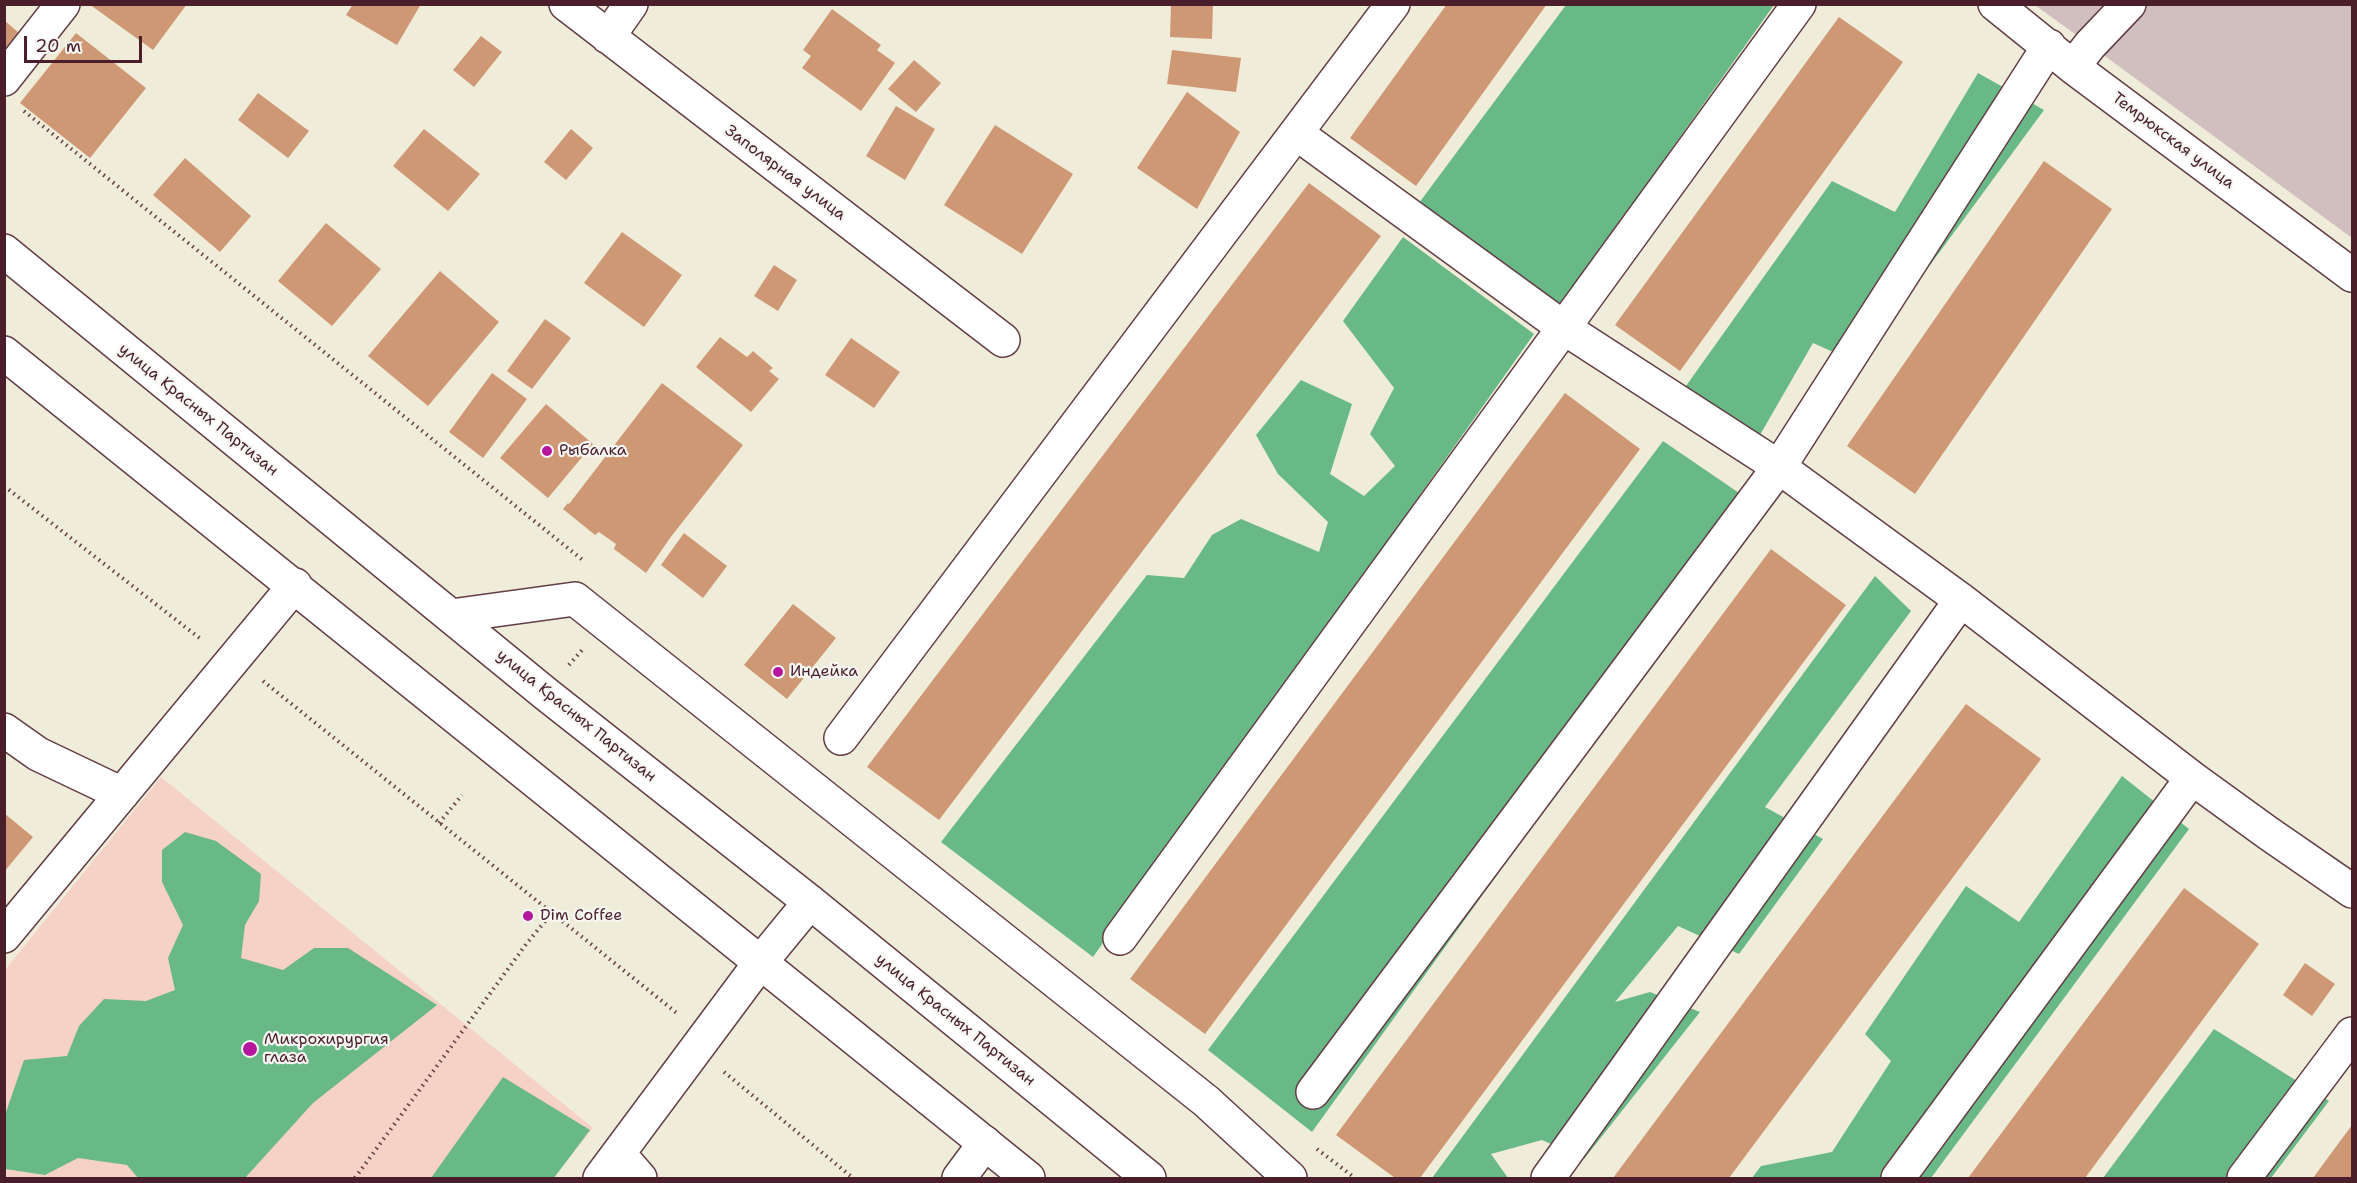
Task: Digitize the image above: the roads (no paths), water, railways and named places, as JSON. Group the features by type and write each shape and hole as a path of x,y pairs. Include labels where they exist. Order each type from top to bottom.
{"main road":[{"path":"4,79 63,4"},
{"name":"Заполярная улица","path":"566,4 1003,340"},
{"path":"608,37 631,4"},
{"path":"841,738 1393,4"},
{"path":"1120,938 1799,4"},
{"name":"Темрюкская улица","path":"1995,4 2073,67 2352,275"},
{"path":"2073,67 2090,45 2129,4"},
{"path":"1313,1092 1779,467 2049,46"},
{"path":"1296,133 1564,328 1779,467 1961,600 2192,778 2352,891"},
{"name":"улица Красных Партизан","path":"4,251 451,616 810,902 1149,1179"},
{"path":"4,353 295,585 1028,1179"},
{"path":"4,936 295,585"},
{"path":"451,616 575,599 1206,1101 1290,1179"},
{"path":"1548,1179 1961,600"},
{"path":"4,730 38,754 122,794"},
{"path":"1898,1179 2192,778"},
{"path":"640,1179 610,1166 759,963 810,902"},
{"path":"2244,1179 2352,1034"},
{"path":"959,1179 985,1143"}],"place":[{"name":"Рыбалка","path":"547,451"},
{"name":"Индейка","path":"778,672"},
{"name":"Dim Coffee","path":"528,916"},
{"name":"Микрохирургия глаза","path":"250,1049"}]}
